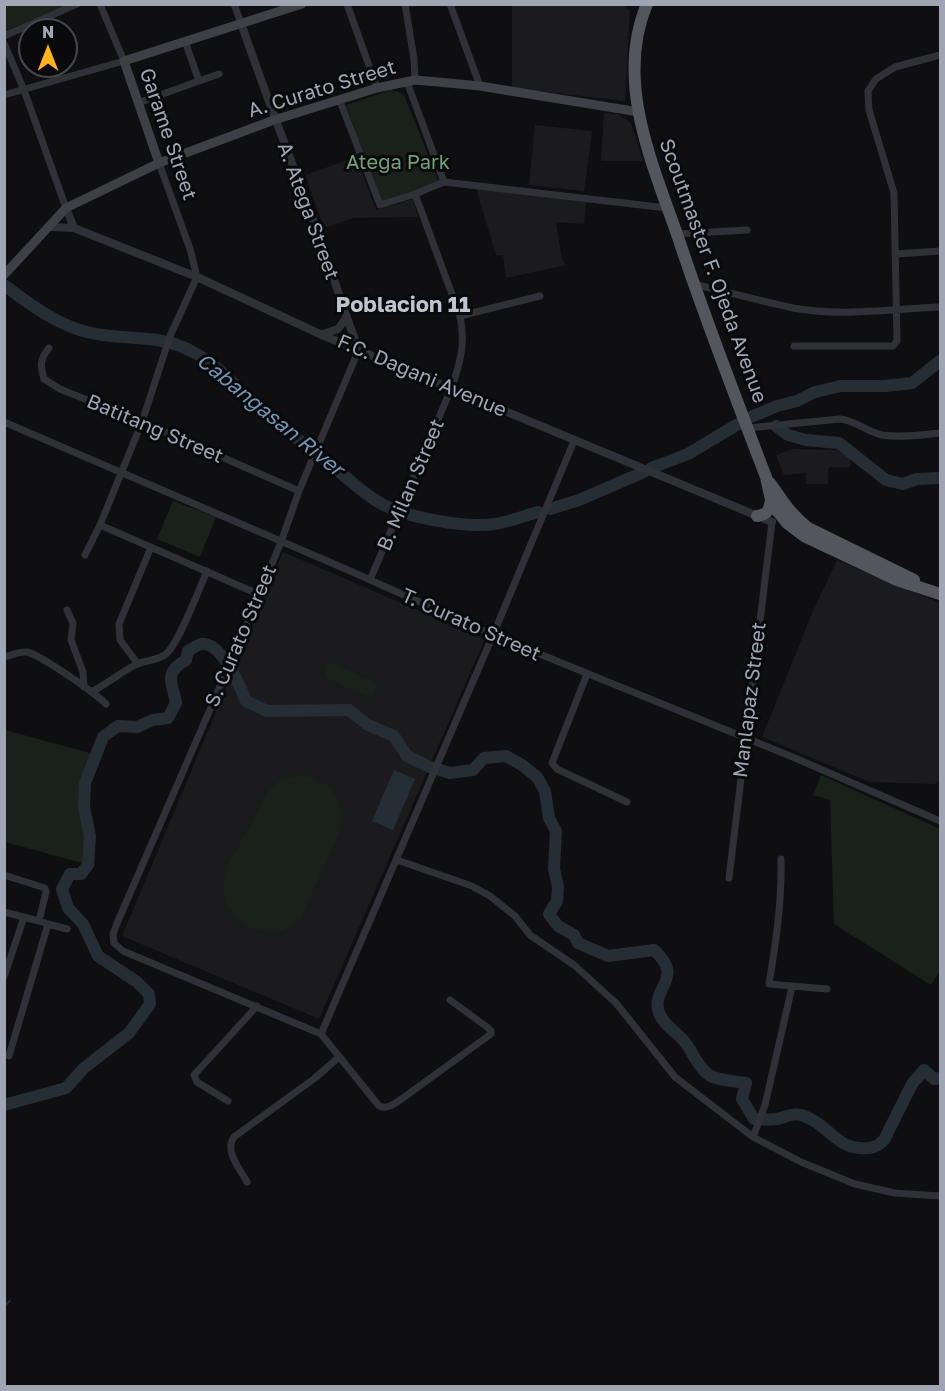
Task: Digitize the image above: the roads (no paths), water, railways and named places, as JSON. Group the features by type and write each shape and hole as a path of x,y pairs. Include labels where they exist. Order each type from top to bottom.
{"highway":[{"name":"Scoutmaster F. Ojeda Avenue","path":"647,4 637,39 635,73 639,112 652,166 766,477 771,500 787,523 804,536 897,580 936,592"},
{"name":"Scoutmaster F. Ojeda Avenue","path":"766,477 786,508 808,528 936,592"},
{"path":"757,516 769,511 771,500"},
{"path":"772,522 804,536"}],"main road":[{"path":"124,61 302,4"},
{"name":"Garame Street","path":"124,61 159,163"},
{"name":"A. Curato Street","path":"66,208 159,163 274,120 377,88 411,81 480,86 639,112"},
{"path":"4,275 66,208"}],"street":[{"path":"4,36 77,4"},
{"name":"Garame Street","path":"100,4 124,61"},
{"name":"A. Atega Street","path":"234,4 274,120 328,260 346,318 359,349"},
{"path":"347,4 377,88"},
{"path":"405,4 414,59 411,81 444,182"},
{"path":"450,4 480,86"},
{"path":"185,41 199,81"},
{"path":"4,44 24,90 74,228"},
{"path":"794,346 893,346 897,338 894,193 869,110 868,91 876,79 895,67 940,55"},
{"path":"4,95 124,61"},
{"path":"138,103 219,74"},
{"path":"340,101 378,203 383,205 444,182 667,208"},
{"name":"Garame Street","path":"159,163 190,249 197,277"},
{"name":"B. Milan Street","path":"370,580 451,389 463,346 460,316 415,194"},
{"name":"F.C. Dagani Avenue","path":"50,227 74,228 197,277 451,389 772,522"},
{"path":"677,234 747,230"},
{"path":"896,254 940,251"},
{"path":"85,555 122,472 142,422 170,336 197,277"},
{"path":"694,284 794,308 841,312 897,311 940,307"},
{"path":"460,316 540,296"},
{"path":"322,334 338,329 346,318"},
{"name":"Batitang Street","path":"49,348 41,357 44,379 60,388 299,490"},
{"name":"S. Curato Street","path":"257,1006 116,947 113,934 227,671 281,542 299,490 359,349"},
{"path":"748,428 840,419 880,435 940,433"},
{"name":"T. Curato Street","path":"4,422 370,580 493,636 843,778 940,821"},
{"path":"321,1034 493,636 574,441"},
{"name":"Manlapaz Street","path":"729,878 772,522"},
{"path":"100,525 258,594"},
{"path":"138,664 120,640 119,624 152,548"},
{"path":"91,692 138,664 167,654 176,641 207,571"},
{"path":"67,610 73,623 70,640 83,672 84,687"},
{"path":"4,657 21,652 29,653 84,687 106,704"},
{"path":"587,674 552,763 556,769 627,802"},
{"path":"781,859 782,885 779,923 769,984 827,989"},
{"path":"397,860 472,886 490,896 515,916 530,935 574,965 616,1003 675,1077 753,1137 811,1166 855,1184 895,1193 940,1196"},
{"path":"4,875 45,888 39,921"},
{"path":"4,912 67,929"},
{"path":"4,977 24,917"},
{"path":"9,1056 48,924"},
{"path":"753,1137 778,1056 792,987"},
{"path":"228,1101 197,1082 194,1075 257,1006 321,1034 379,1106 388,1107 491,1034 487,1027 450,1000"},
{"path":"247,1182 231,1151 231,1142 234,1137 315,1078 339,1057"}],"waterway":[{"name":"Cabangasan River","path":"4,285 45,314 79,330 168,342 202,357 265,413 363,492 380,503 420,517 467,525 500,523 538,512"},
{"name":"Cabangasan River","path":"751,417 777,406 797,401 815,392 841,386 885,386 912,383 940,361"},
{"name":"Cabangasan River","path":"651,468 688,454 738,424"},
{"name":"Cabangasan River","path":"776,426 788,435 806,440 839,443 886,480 903,484 917,479 940,478"},
{"name":"Cabangasan River","path":"550,509 579,500 644,472"},
{"path":"4,1105 66,1088 84,1068 129,1033 150,1004 149,994 137,982 98,956 83,924 68,908 62,889 70,874 81,874 88,865 90,836 84,807 85,783 103,737 118,726 137,727 153,720 168,718 176,703 171,674 186,660 188,651 201,644 208,645 222,657 229,666 246,701 267,711 349,710 368,725 394,736 407,756 430,767 450,773 473,770 484,758 506,756 537,777 545,791 549,818 556,831 554,869 558,887 557,901 549,914 558,926 574,935 578,943 608,956 654,950 667,968 667,976 658,1004 661,1018 684,1041 705,1072 722,1080 746,1083 742,1099 754,1119 800,1115 812,1119 843,1143 859,1148 873,1147 884,1140 912,1084 924,1070 934,1079 940,1078"},
{"path":"4,1306 10,1301"}],"district":[{"name":"Poblacion 11","path":"403,305"}],"park label":[{"name":"Atega Park","path":"398,163"}]}
